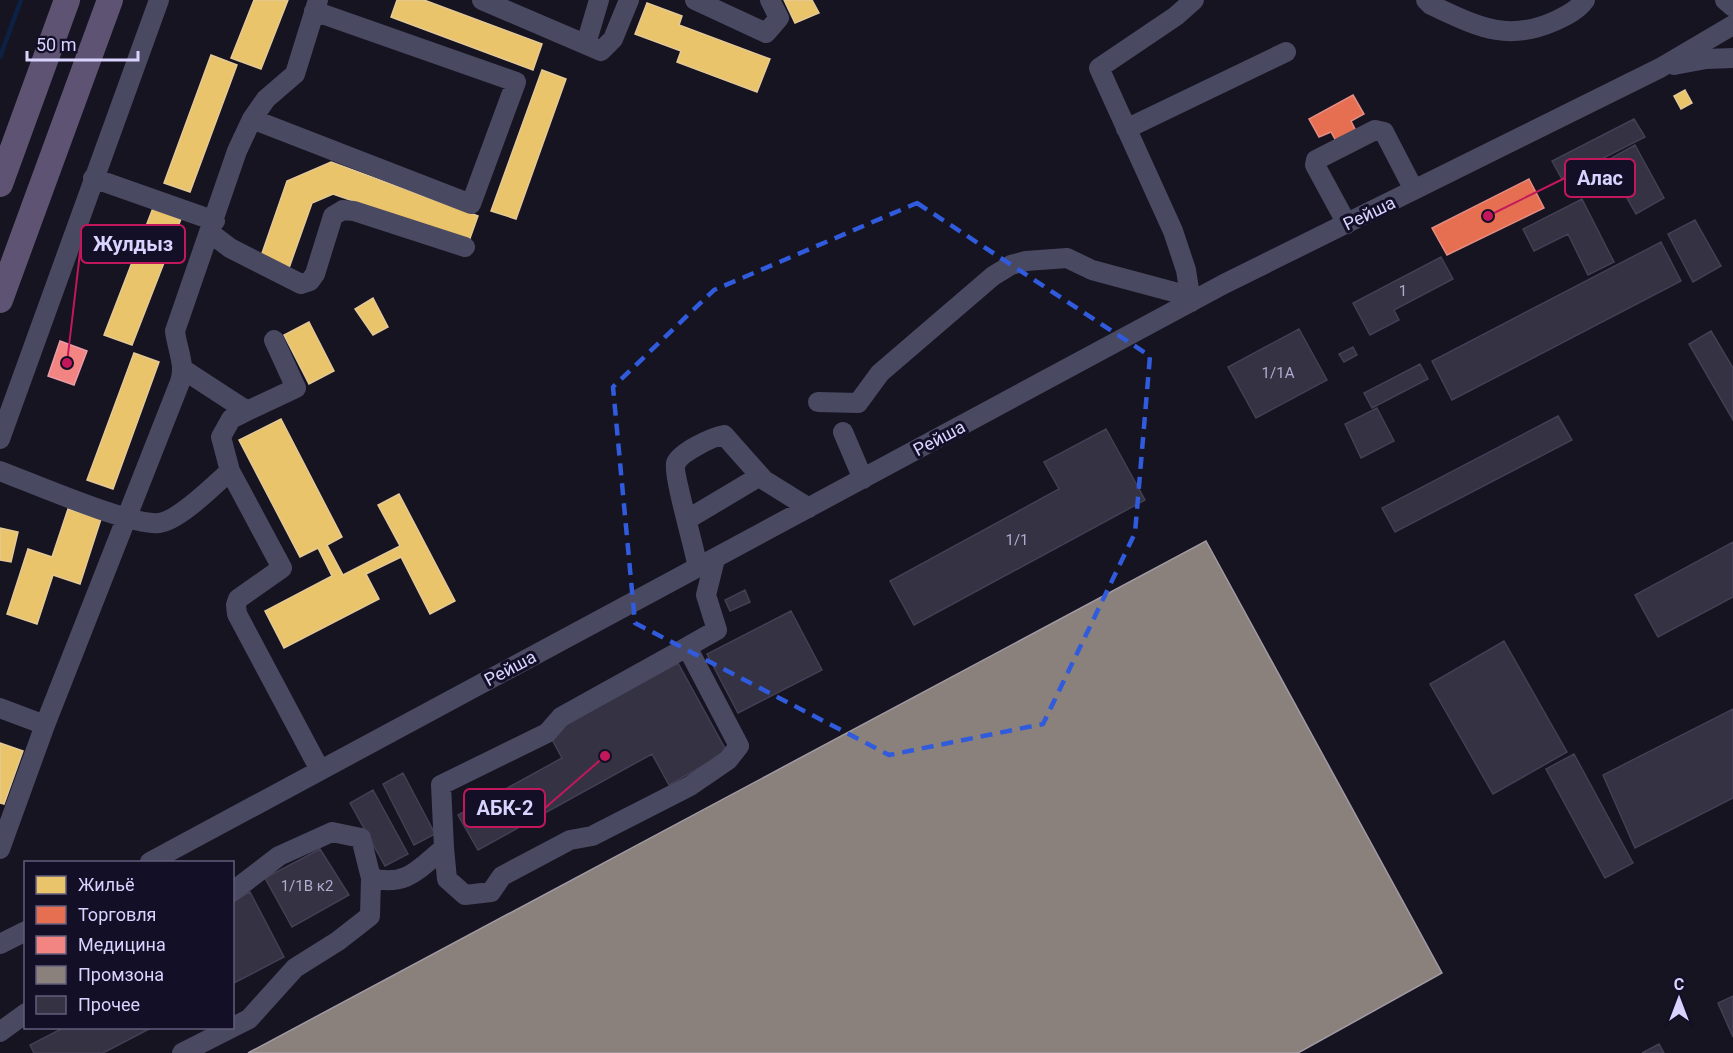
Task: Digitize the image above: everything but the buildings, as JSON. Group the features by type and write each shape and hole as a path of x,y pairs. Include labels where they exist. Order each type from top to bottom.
{"main road":[{"path":"0,184 67,0"},
{"path":"0,300 110,0"}],"street":[{"path":"0,439 159,0"},
{"path":"482,0 602,51 608,46 629,0"},
{"path":"586,44 599,0"},
{"path":"695,0 766,33 779,18 770,0"},
{"path":"1191,302 1186,270 1173,231 1099,68 1176,16 1194,0"},
{"path":"1426,0 1431,5 1483,29 1514,32 1534,30 1558,20 1580,7 1585,0"},
{"path":"1725,0 1733,7"},
{"path":"247,411 184,370 177,350 175,331 237,151 252,119 266,99 295,74 316,5 516,82 471,204 252,119"},
{"name":"Рейша","path":"152,861 1191,302 1660,68 1733,25"},
{"path":"1126,129 1286,52"},
{"path":"1660,68 1706,59 1733,58"},
{"path":"1347,224 1315,165 1318,158 1375,130 1384,132 1414,190"},
{"path":"93,178 212,226 230,248 301,284 310,281 315,274 333,216 343,210 465,247"},
{"path":"818,402 858,403 880,373 993,276 1011,265 1068,258 1092,270 1174,292 1191,302"},
{"path":"274,340 296,388 231,419 221,437 230,471 282,568 238,598 236,605 237,614 320,770"},
{"path":"0,849 45,725 184,370"},
{"path":"843,432 863,479"},
{"path":"687,647 739,746 728,760 690,786 601,831 570,840 502,876 491,891 465,895 447,879 441,785 547,733 561,717 717,630 706,595 706,563 688,519 674,474 675,464 681,456 714,437 724,435 760,476 776,489 809,508"},
{"path":"0,471 126,517 159,523 230,471"},
{"path":"688,519 760,476"},
{"path":"0,708 45,725"},
{"path":"234,890 279,856 332,832 361,838 372,878 370,916 338,941 295,968 249,1019 234,1027"},
{"path":"372,878 389,882 407,879 444,848"},
{"path":"0,945 24,932"},
{"path":"0,1032 24,1014"},
{"path":"182,1053 229,1029"}],"highlighted area":[{"path":"917,203 1150,356 1135,533 1043,724 889,755 635,623 613,387 714,290"}],"waterway":[{"path":"0,57 21,0"}],"place":[{"name":"Алас","path":"1488,216"},
{"name":"Жулдыз","path":"67,363"},
{"name":"АБК-2","path":"605,756"}]}
